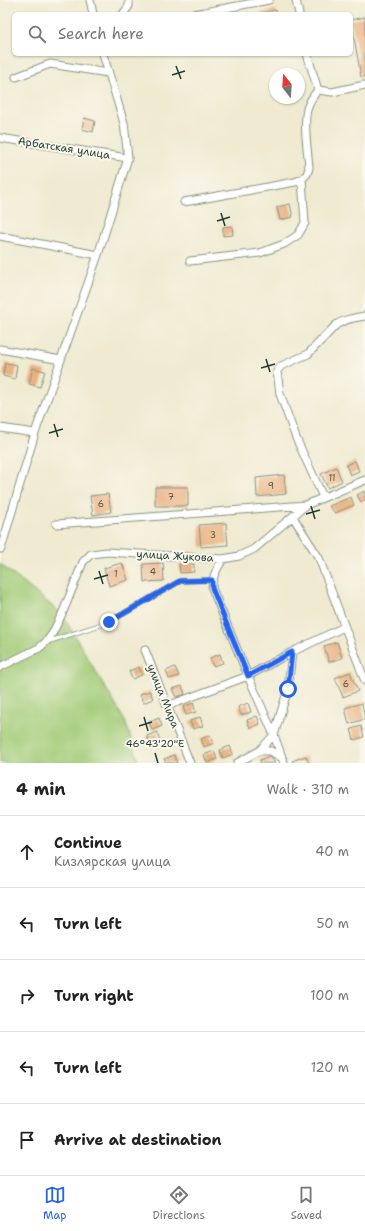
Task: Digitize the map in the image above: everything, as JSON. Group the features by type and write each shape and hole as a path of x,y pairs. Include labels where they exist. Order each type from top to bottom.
{"street":[{"path":"90,0 93,12"},
{"path":"124,12 129,6 129,0"},
{"path":"205,12 269,0"},
{"path":"296,0 299,12"},
{"path":"1,549 35,433 98,255 128,158 124,123 104,56"},
{"path":"308,56 318,90"},
{"path":"16,77 50,64 108,73"},
{"path":"318,90 332,92 365,85"},
{"path":"184,202 285,184 302,179 307,174 309,168 306,122 307,110 311,98 318,90"},
{"name":"Арбатская улица","path":"0,138 128,158"},
{"path":"190,261 260,253 284,244 298,235 305,224 302,179"},
{"path":"0,236 98,255"},
{"path":"323,497 296,438 280,394 277,371 281,366 308,354 336,325 354,318 365,316"},
{"path":"0,349 61,360"},
{"path":"0,428 35,433"},
{"name":"улица Жукова","path":"46,642 52,634 63,612 83,562 91,554 106,552 223,559 239,556 254,548 306,505 365,480"},
{"name":"улица Жукова","path":"56,524 306,505"},
{"path":"293,517 319,558 365,681"},
{"path":"223,559 214,572 212,588 274,735 283,760"},
{"path":"167,706 248,676 292,652 344,627"},
{"path":"0,667 39,648 46,642"},
{"name":"улица Мира","path":"145,650 190,763"},
{"path":"238,763 260,751 274,735 288,689 292,652"},
{"path":"260,751 271,751 283,760"}],"lane":[{"path":"46,642 109,622 180,581 212,580"}],"green space":[{"path":"0,564 62,614 125,721 139,763 0,763"}],"building":[{"path":"276,10 276,12 265,12"},
{"path":"365,17 365,76 361,77 353,31 353,20"},
{"path":"84,118 95,121 93,132 82,129"},
{"path":"290,204 293,217 280,220 277,207"},
{"path":"232,226 233,235 223,236 223,227"},
{"path":"5,363 17,365 15,379 3,376"},
{"path":"33,368 45,371 40,387 29,384"},
{"path":"355,461 359,471 350,475 346,465"},
{"path":"336,467 342,481 328,488 321,474"},
{"path":"284,475 286,494 257,497 256,478"},
{"path":"155,487 188,487 188,506 155,506"},
{"path":"365,491 365,500 361,502 357,495"},
{"path":"108,494 111,512 93,515 90,496"},
{"path":"351,497 354,505 335,513 329,506"},
{"path":"226,523 228,545 201,547 199,525"},
{"path":"122,563 128,580 109,586 104,568"},
{"path":"163,563 164,581 144,582 143,564"},
{"path":"179,564 194,564 194,572 180,573"},
{"path":"337,642 342,658 329,662 324,646"},
{"path":"220,654 223,663 213,666 210,658"},
{"path":"139,667 142,675 132,679 129,671"},
{"path":"175,667 179,676 169,679 166,671"},
{"path":"350,672 358,691 343,697 335,678"},
{"path":"182,686 185,694 176,697 172,689"},
{"path":"150,691 153,699 143,703 140,694"},
{"path":"193,703 196,712 186,715 183,707"},
{"path":"248,703 251,712 241,715 238,707"},
{"path":"362,703 365,719 349,724 345,708"},
{"path":"257,716 260,724 250,728 247,720"},
{"path":"200,717 203,726 193,729 190,721"},
{"path":"159,718 162,726 152,730 149,722"},
{"path":"361,726 364,737 354,740 351,729"},
{"path":"157,732 160,741 150,744 147,736"},
{"path":"210,735 214,743 204,747 201,739"},
{"path":"230,746 233,754 223,758 220,750"},
{"path":"214,751 217,759 207,763 204,755"},
{"path":"174,755 177,763 166,763 164,759"},
{"path":"270,756 275,763 261,763 260,760"},
{"path":"306,756 309,763 293,763 292,761"}],"route":[{"path":"109,622 180,581 212,580 212,588 248,676 292,652 288,689"}]}
